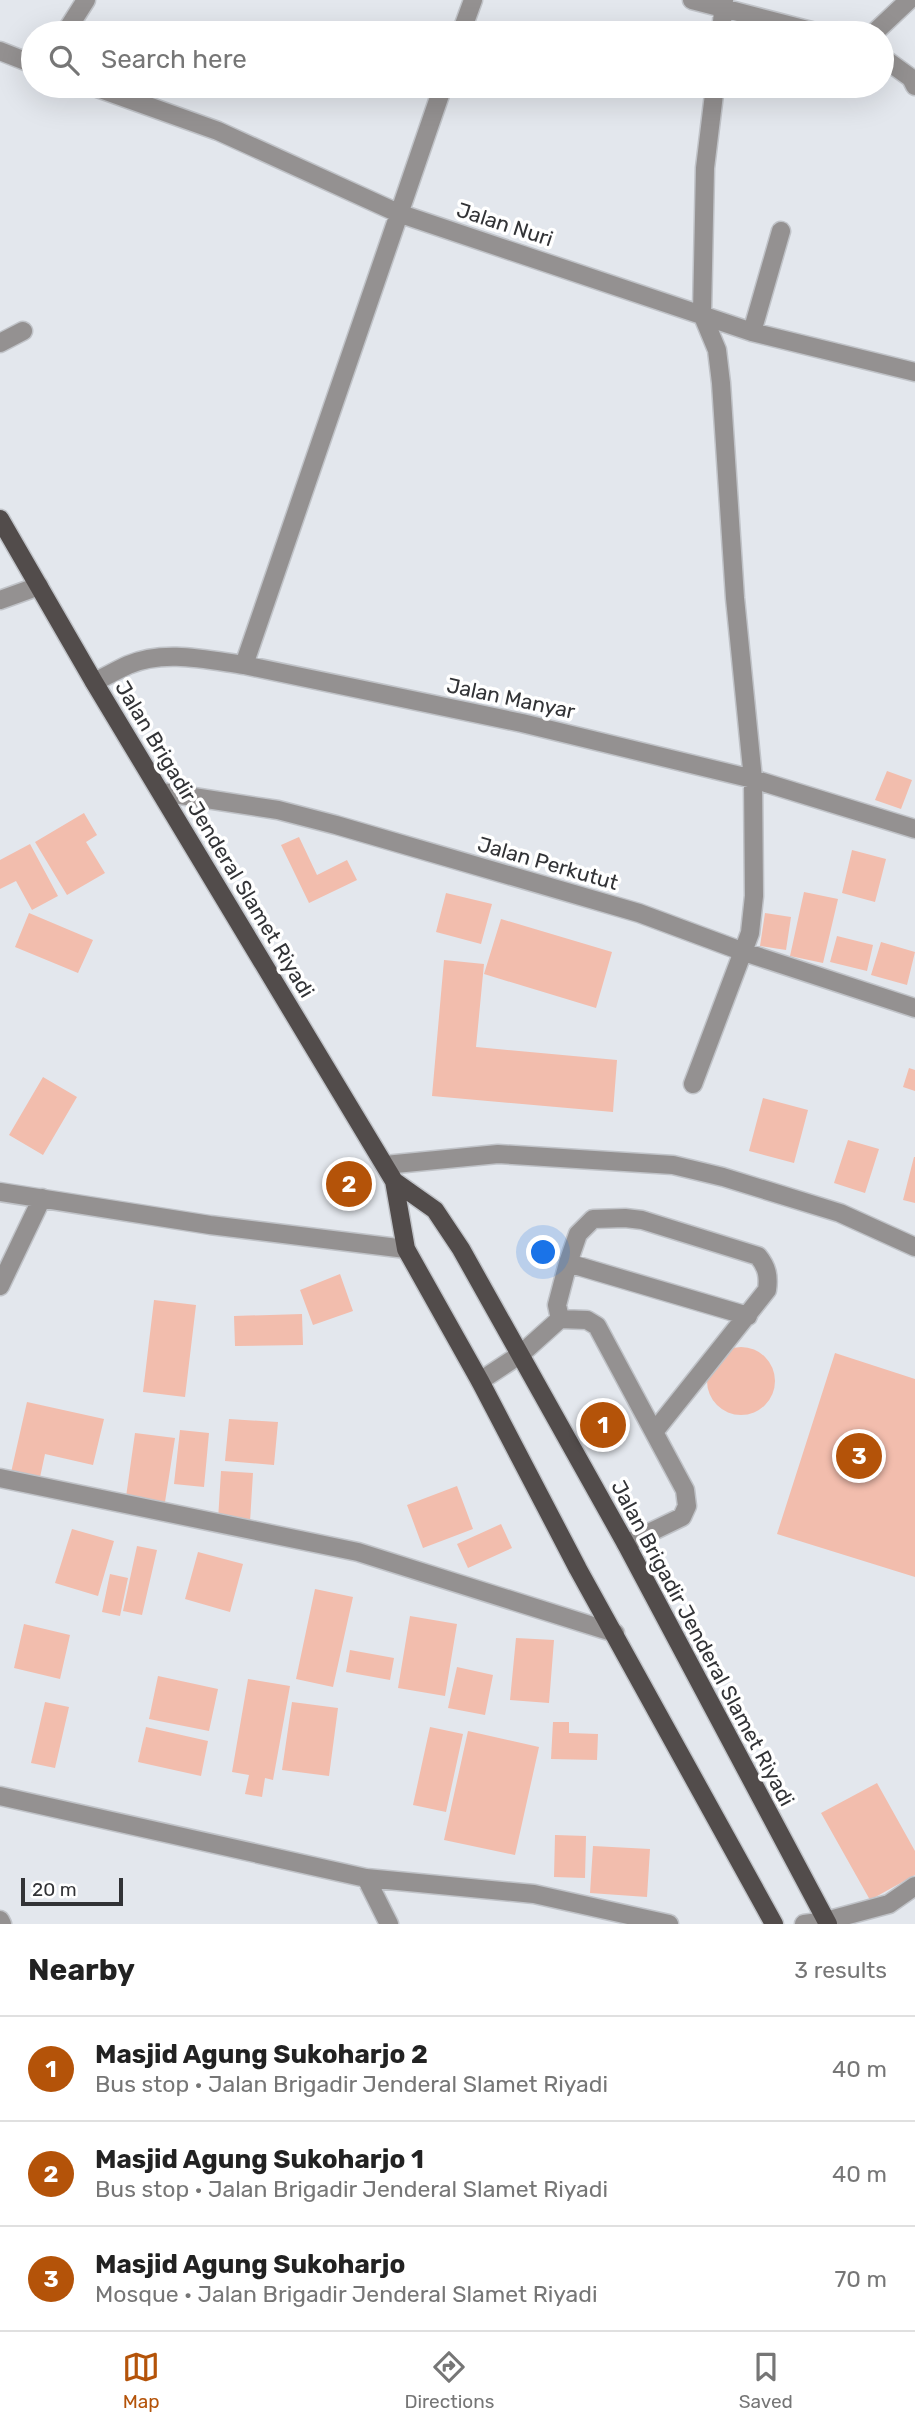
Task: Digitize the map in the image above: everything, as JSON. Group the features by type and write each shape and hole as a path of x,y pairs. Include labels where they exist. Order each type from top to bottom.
{"main road":[{"name":"Jalan Brigadir Jenderal Slamet Riyadi","path":"0,519 94,682 394,1181 407,1249 480,1381 578,1569 774,1924"},
{"name":"Jalan Brigadir Jenderal Slamet Riyadi","path":"394,1181 435,1210 461,1249 626,1544 827,1923"}],"street":[{"path":"73,21 86,0"},
{"path":"465,21 473,0"},
{"path":"692,0 724,4 780,21"},
{"path":"887,21 909,0"},
{"path":"0,51 21,59"},
{"path":"894,66 911,78 915,86"},
{"name":"Jalan Nuri","path":"126,98 218,131 398,213 752,332 915,372"},
{"path":"244,665 439,98"},
{"path":"693,1084 744,952 750,933 754,896 753,779 735,598 721,383 717,350 702,314 705,167 714,98"},
{"path":"752,332 781,231"},
{"path":"0,343 23,331"},
{"path":"0,600 39,586"},
{"name":"Jalan Manyar","path":"94,682 130,664 156,657 198,658 244,665 522,723 753,779 915,829"},
{"name":"Jalan Perkutut","path":"161,792 278,810 337,825 639,913 744,952 915,1008"},
{"path":"385,1165 498,1154 673,1165 723,1177 840,1213 915,1247"},
{"path":"0,1192 210,1225 407,1249"},
{"path":"0,1286 42,1198"},
{"path":"561,1319 557,1305 568,1263 578,1234 593,1219 625,1217 642,1220 758,1256 769,1276 767,1290 654,1432"},
{"path":"568,1263 748,1316"},
{"path":"480,1381 521,1354 561,1319 587,1320 597,1326 685,1490 687,1506 681,1517 626,1544"},
{"path":"0,1478 358,1552 615,1633"},
{"path":"0,1796 366,1878 534,1894 669,1924"},
{"path":"366,1878 389,1924"},
{"path":"804,1924 827,1923 889,1903 915,1886"}],"building":[{"path":"887,771 912,780 901,809 875,800"},
{"path":"84,813 97,835 86,842 105,873 67,895 35,842"},
{"path":"299,837 317,875 347,860 357,880 309,903 281,845"},
{"path":"30,844 58,896 32,910 16,881 0,889 0,860"},
{"path":"852,850 886,859 875,902 842,893"},
{"path":"804,892 838,899 823,963 790,956"},
{"path":"446,893 492,904 481,944 436,932"},
{"path":"29,913 93,940 78,973 15,947"},
{"path":"765,913 791,917 786,950 760,946"},
{"path":"501,919 612,952 596,1008 484,974"},
{"path":"837,936 873,945 867,971 830,962"},
{"path":"881,942 915,952 907,985 871,975"},
{"path":"444,960 484,964 476,1047 617,1060 613,1112 432,1096"},
{"path":"909,1068 915,1070 915,1091 903,1087"},
{"path":"43,1077 77,1097 43,1155 9,1135"},
{"path":"763,1098 808,1110 794,1163 749,1151"},
{"path":"848,1140 879,1149 865,1193 834,1183"},
{"path":"915,1157 915,1203 903,1200"},
{"path":"340,1274 353,1311 313,1325 300,1290"},
{"path":"154,1300 196,1305 185,1397 143,1392"},
{"path":"302,1314 303,1345 235,1346 234,1316"},
{"path":"741,1347 754,1350 765,1357 772,1368 775,1381 772,1394 765,1405 754,1412 741,1415 728,1412 717,1405 710,1394 707,1381 710,1368 717,1357 728,1350"},
{"path":"835,1353 915,1379 915,1577 777,1534"},
{"path":"27,1402 104,1419 93,1465 45,1454 39,1482 10,1477"},
{"path":"229,1419 278,1422 274,1465 225,1461"},
{"path":"180,1430 209,1433 204,1487 174,1484"},
{"path":"135,1433 175,1438 165,1502 126,1497"},
{"path":"221,1471 253,1473 250,1522 218,1520"},
{"path":"457,1486 473,1529 423,1548 407,1505"},
{"path":"501,1524 512,1548 468,1568 457,1544"},
{"path":"72,1529 114,1541 98,1596 55,1583"},
{"path":"137,1546 157,1550 142,1615 123,1611"},
{"path":"198,1552 243,1564 230,1612 185,1599"},
{"path":"110,1574 128,1578 120,1616 102,1612"},
{"path":"315,1589 353,1597 333,1687 296,1679"},
{"path":"410,1616 457,1624 445,1696 398,1688"},
{"path":"24,1624 70,1635 60,1679 14,1668"},
{"path":"516,1638 554,1640 549,1703 510,1700"},
{"path":"350,1650 394,1658 390,1680 346,1672"},
{"path":"457,1667 493,1675 485,1715 448,1708"},
{"path":"158,1676 218,1689 209,1731 149,1719"},
{"path":"248,1679 290,1686 273,1780 265,1778 262,1797 245,1794 249,1775 232,1772"},
{"path":"45,1702 69,1707 55,1768 31,1763"},
{"path":"292,1702 338,1708 329,1776 282,1770"},
{"path":"553,1722 569,1722 569,1733 598,1734 597,1760 551,1759"},
{"path":"146,1727 208,1741 201,1776 138,1762"},
{"path":"430,1727 463,1734 446,1812 413,1805"},
{"path":"468,1731 539,1747 515,1855 444,1840"},
{"path":"877,1783 915,1851 915,1875 870,1900 821,1813"},
{"path":"555,1835 586,1836 585,1878 554,1877"},
{"path":"593,1846 650,1849 647,1897 590,1893"}],"place":[{"name":"Masjid Agung Sukoharjo 1","path":"349,1184"},
{"name":"Masjid Agung Sukoharjo 2","path":"603,1425"},
{"name":"Masjid Agung Sukoharjo","path":"859,1456"}]}
